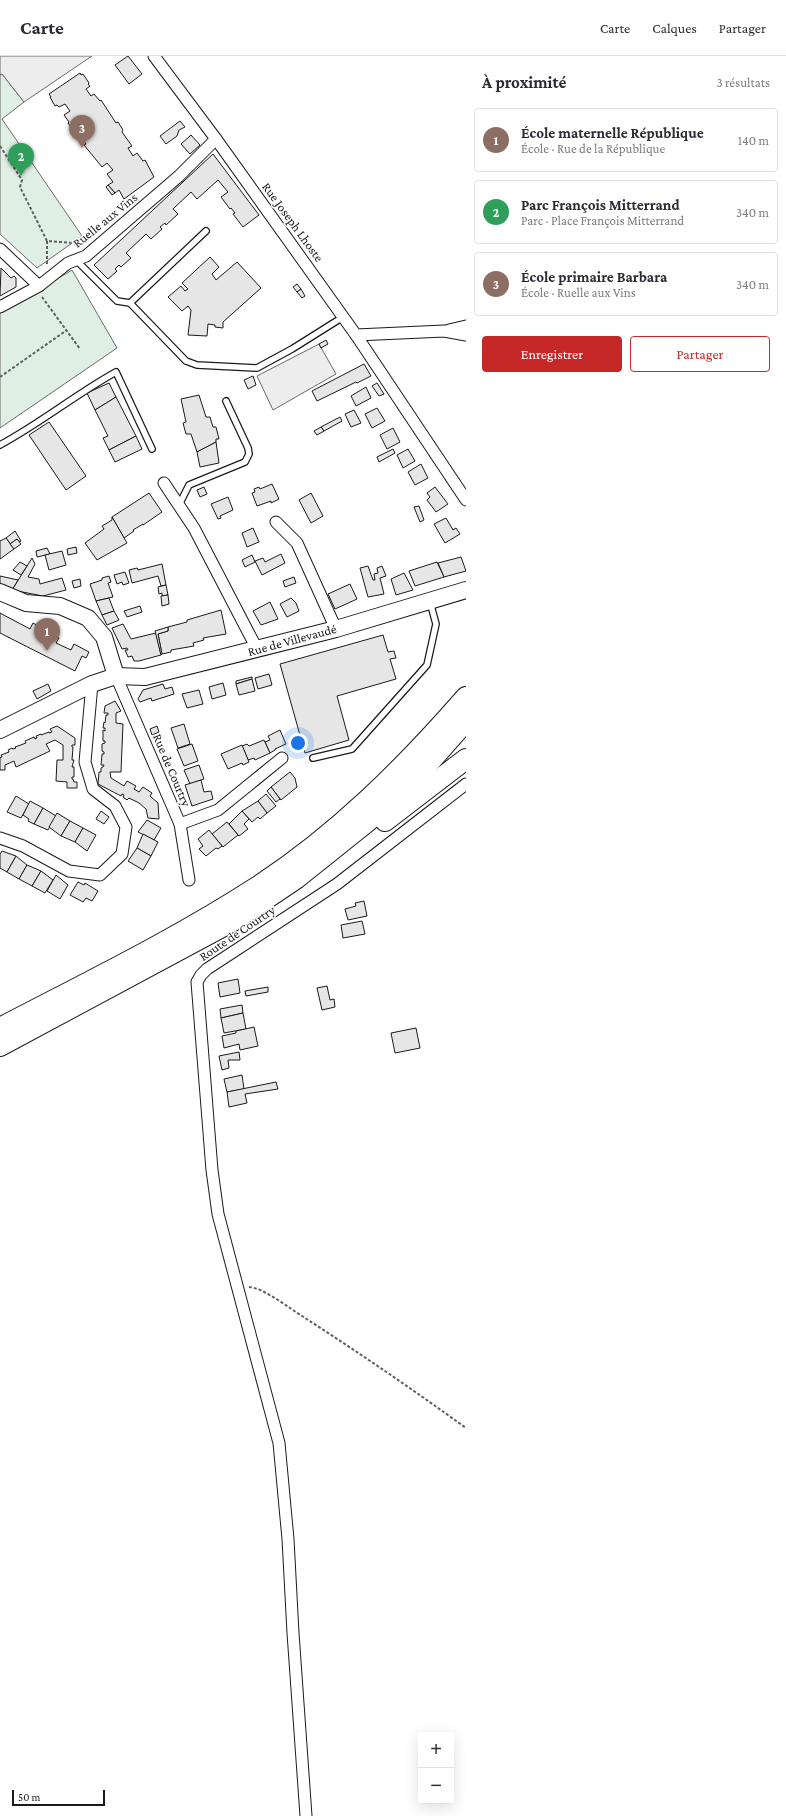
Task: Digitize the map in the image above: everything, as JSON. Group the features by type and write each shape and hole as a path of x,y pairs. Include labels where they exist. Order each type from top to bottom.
{"highway":[{"path":"0,1028 176,935 246,894 286,866 356,812 415,754 466,697"},
{"path":"0,1046 233,921 297,878 367,822 427,765 466,720"},
{"path":"297,878 330,865 466,759"}],"street":[{"name":"Rue Joseph Lhoste","path":"154,56 216,139 356,335 466,500"},
{"name":"Ruelle aux Vins","path":"0,307 37,287 68,263 81,258 179,176 216,139"},
{"path":"0,248 30,277 37,287"},
{"path":"444,332 466,326"},
{"path":"356,335 444,332 466,335"},
{"path":"164,483 194,528 257,649"},
{"path":"276,522 297,543 336,629"},
{"name":"Rue de Villevaudé","path":"116,676 145,677 336,629 466,590"},
{"path":"0,592 26,603 60,606 88,618 104,636 116,676 92,684 0,730"},
{"name":"Rue de Courtry","path":"116,676 180,824 189,880"},
{"path":"0,838 22,846 69,871 100,875 122,854 126,827 115,806 93,789 85,762 92,684"},
{"path":"180,824 218,810 282,758"},
{"name":"Route de Courtry","path":"306,1816 292,1626 288,1539 279,1443 248,1330 217,1206 212,1170 197,982 207,969 337,884 466,784"}],"lane":[{"path":"130,303 206,231"},
{"path":"81,258 117,301 130,303 186,361 204,365 257,368 292,349 343,317"},
{"path":"0,444 22,433 87,388 116,372 152,449"},
{"path":"179,505 189,485 245,462 249,454 248,448 226,402"},
{"path":"313,758 352,749 427,665 436,624 430,602"}],"path":[{"path":"0,146 22,180 20,187 46,241 48,264 30,277"},
{"path":"46,241 74,243 81,258"},
{"path":"37,287 80,349"},
{"path":"0,377 67,330"},
{"path":"238,1286 254,1287 272,1297 353,1349 466,1428"}],"green space":[{"path":"2,74 24,102 2,119 82,236 37,268 0,234 0,75"},
{"path":"72,270 117,348 0,428 0,313"}],"shaded area":[{"path":"0,56 92,56 24,102 2,74 0,75"},
{"path":"319,344 336,374 273,410 257,376"}],"building":[{"path":"128,56 142,74 129,84 115,65"},
{"path":"80,73 81,75 83,74 89,83 88,84 90,86 86,89 91,96 94,94 100,101 101,100 116,123 118,122 123,130 122,132 132,146 128,148 133,156 137,153 143,161 145,160 154,177 124,199 119,190 115,193 108,185 113,182 107,174 113,170 107,163 102,167 84,145 86,144 76,131 74,132 64,115 70,111 65,104 59,107 57,105 55,106 50,97 49,94"},
{"path":"180,121 185,127 179,130 177,136 166,144 160,136"},
{"path":"191,135 200,145 190,154 181,144"},
{"path":"213,154 259,215 243,227 233,214 235,213 221,197 228,192 218,180 197,199 191,192 173,209 178,214 166,225 165,223 160,227 162,229 151,239 146,234 126,253 131,258 121,267 119,265 115,269 117,271 108,279 94,265"},
{"path":"108,185 115,193 112,195 106,187"},
{"path":"210,257 219,267 212,274 216,280 237,262 261,288 223,322 223,328 208,324 207,336 188,335 191,310 188,306 182,311 168,297 181,286 185,291 188,289 182,283"},
{"path":"1,268 11,278 14,276 16,278 16,287 0,296"},
{"path":"297,284 301,289 297,292 293,287"},
{"path":"301,289 305,296 302,298 297,292"},
{"path":"326,340 328,344 321,348 319,344"},
{"path":"364,364 371,376 317,401 312,391"},
{"path":"253,376 256,385 248,389 244,380"},
{"path":"109,383 116,397 95,410 87,393"},
{"path":"377,383 384,394 379,396 372,386"},
{"path":"366,387 371,398 356,406 351,396"},
{"path":"199,395 206,417 210,417 213,427 216,427 219,439 216,439 216,442 197,452 191,434 186,434 183,423 186,422 181,399"},
{"path":"116,397 136,436 109,450 103,438 108,436 95,410"},
{"path":"377,408 385,421 372,428 365,414"},
{"path":"354,410 361,423 351,427 345,414"},
{"path":"340,417 342,421 324,431 321,427"},
{"path":"49,422 86,476 66,490 29,435"},
{"path":"321,427 324,431 317,435 314,431"},
{"path":"393,428 400,442 387,449 380,435"},
{"path":"136,436 142,449 115,462 109,450"},
{"path":"216,442 219,463 200,467 197,452"},
{"path":"393,449 395,453 379,462 377,457"},
{"path":"408,449 415,461 403,468 397,455"},
{"path":"421,464 428,478 415,485 408,472"},
{"path":"272,484 279,499 271,503 271,501 257,506 252,493 255,492 254,489 259,487 260,489"},
{"path":"204,487 207,494 200,497 197,490"},
{"path":"435,487 448,504 436,512 427,500 430,497 427,493"},
{"path":"149,493 162,512 133,530 134,531 124,538 112,517"},
{"path":"311,493 323,516 311,523 299,500"},
{"path":"228,497 233,510 220,516 221,518 218,519 211,504"},
{"path":"419,506 424,520 420,522 414,507"},
{"path":"112,517 127,543 97,560 85,543 104,529 102,526 112,520"},
{"path":"446,518 453,530 456,528 460,534 445,543 434,524"},
{"path":"253,528 259,542 247,547 242,533"},
{"path":"15,531 21,541 19,542 17,539 10,544 6,538"},
{"path":"6,538 14,549 0,559 0,541"},
{"path":"17,539 21,544 14,549 10,544"},
{"path":"76,547 77,553 68,555 67,549"},
{"path":"47,548 50,554 37,557 36,551"},
{"path":"62,551 66,565 49,570 45,555"},
{"path":"281,554 285,563 262,575 255,561 263,558 265,562"},
{"path":"252,555 255,562 245,567 242,560"},
{"path":"461,557 466,571 444,577 438,563"},
{"path":"32,558 35,564 28,577 39,579 40,584 62,578 66,590 43,596 12,590"},
{"path":"20,562 27,566 21,575 13,570"},
{"path":"437,562 444,577 415,586 409,571"},
{"path":"162,564 166,585 161,586 158,576 132,583 129,570 137,568 138,570"},
{"path":"368,566 373,580 375,580 374,574 378,573 377,568 382,566 386,576 380,578 384,594 368,597 360,568"},
{"path":"125,572 129,583 123,585 122,582 117,584 114,575"},
{"path":"404,573 413,590 396,595 391,579"},
{"path":"0,576 18,580 12,590 0,588"},
{"path":"109,576 111,582 108,583 113,597 96,601 90,584"},
{"path":"294,577 296,583 285,587 283,581"},
{"path":"80,579 81,586 74,588 72,581"},
{"path":"350,584 357,599 335,609 328,594"},
{"path":"166,585 168,595 162,596 162,593 159,594 158,587"},
{"path":"168,595 169,604 162,606 161,596"},
{"path":"109,598 114,611 102,615 96,601"},
{"path":"291,598 296,603 299,611 287,617 280,604"},
{"path":"270,602 278,619 261,625 253,611"},
{"path":"140,606 142,612 127,617 124,611"},
{"path":"221,610 226,634 203,638 204,640 193,643 194,646 171,650 171,652 162,654 158,634 168,631 168,627"},
{"path":"114,611 119,620 107,625 102,615"},
{"path":"0,613 30,629 33,623 59,638 56,643 71,650 74,644 89,652 86,658 82,656 75,671 0,633"},
{"path":"123,624 131,639 156,633 161,655 139,661 134,661 132,656 128,657 125,650 128,650 127,648 122,649 112,628"},
{"path":"168,627 168,631 158,634 161,655 155,631"},
{"path":"383,635 388,652 394,651 396,658 390,659 396,679 337,696 349,740 305,753 280,664"},
{"path":"269,674 272,685 258,689 255,678"},
{"path":"252,677 252,679 236,684 236,681"},
{"path":"252,679 255,691 239,695 236,684"},
{"path":"223,683 226,695 212,699 209,687"},
{"path":"48,684 51,691 37,699 33,691"},
{"path":"163,684 165,689 172,687 174,694 152,701 151,698 140,702 138,699 143,690"},
{"path":"199,690 203,704 187,708 182,694"},
{"path":"115,701 121,711 116,713 116,723 123,724 121,772 110,772 111,778 124,786 127,781 136,786 134,789 139,792 143,787 152,793 150,796 158,803 159,819 148,818 146,809 139,803 129,798 127,800 123,797 124,795 122,794 121,796 98,784 99,772 101,772 101,768 104,765 101,765 102,754 104,754 102,751 102,744 105,743 105,741 103,741 103,730 105,731 105,728 103,728 106,715 108,715 108,713 104,713 105,706"},
{"path":"184,724 190,744 178,748 171,728"},
{"path":"57,726 75,738 75,745 72,745 72,760 74,760 72,767 74,767 74,777 72,777 72,779 74,782 77,782 77,788 67,788 67,782 56,781 57,760 63,760 63,745 55,740 46,744 50,751 16,767 14,761 5,765 5,770 0,770 1,755 9,752 8,750 12,748 16,748 15,747 26,743 25,741 34,737 35,739 37,738 36,736 52,732 50,729"},
{"path":"157,726 159,732 152,735 150,729"},
{"path":"280,730 286,744 270,753 265,742 270,740 268,736"},
{"path":"264,740 270,753 255,760 254,758 248,760 242,746 247,744 249,746"},
{"path":"192,744 198,761 184,766 177,749"},
{"path":"242,745 249,762 243,765 242,763 228,769 221,754"},
{"path":"199,765 204,779 190,784 184,770"},
{"path":"290,772 295,778 297,787 281,800 271,787"},
{"path":"201,780 204,792 211,791 213,799 192,806 185,785"},
{"path":"271,787 280,799 276,802 267,791"},
{"path":"266,794 276,806 267,813 258,801"},
{"path":"16,796 29,804 21,818 7,812"},
{"path":"30,801 43,808 34,824 28,821 29,819 23,815"},
{"path":"258,801 267,813 260,819 258,817 252,822 242,811"},
{"path":"43,808 56,816 48,830 34,824"},
{"path":"101,811 109,817 104,824 96,819"},
{"path":"242,811 249,819 244,824 248,829 239,836 229,824"},
{"path":"57,813 70,821 61,836 49,827"},
{"path":"147,820 161,828 154,840 138,832"},
{"path":"70,821 83,828 75,842 61,836"},
{"path":"227,822 238,835 223,847 212,834"},
{"path":"83,828 96,835 87,851 75,842"},
{"path":"209,830 222,846 218,849 216,848 206,856 199,849 203,846 198,839"},
{"path":"143,834 158,842 151,856 137,848"},
{"path":"137,848 151,856 143,870 128,861"},
{"path":"2,851 16,856 7,872 0,868 0,854"},
{"path":"16,856 27,865 19,879 7,872"},
{"path":"27,865 41,871 32,886 19,879"},
{"path":"41,871 53,880 45,893 32,886"},
{"path":"56,875 68,885 60,899 47,891"},
{"path":"78,882 84,885 85,883 98,891 92,901 86,898 83,902 70,895"},
{"path":"364,901 367,916 348,920 345,909 356,906 355,903"},
{"path":"362,921 365,934 343,938 341,925"},
{"path":"238,979 240,993 220,997 218,983"},
{"path":"327,986 330,1000 334,999 335,1007 322,1010 317,988"},
{"path":"268,987 268,992 246,996 245,991"},
{"path":"242,1005 243,1013 221,1018 220,1009"},
{"path":"243,1013 246,1029 224,1033 221,1018"},
{"path":"254,1027 258,1046 240,1050 239,1044 224,1048 222,1036"},
{"path":"416,1028 420,1048 395,1053 391,1033"},
{"path":"239,1052 240,1060 228,1060 229,1068 222,1070 219,1056"},
{"path":"242,1075 244,1089 227,1092 224,1079"},
{"path":"276,1082 278,1089 245,1094 247,1103 229,1107 227,1092"}],"place":[{"name":"École primaire Barbara","path":"82,148"},
{"name":"Parc François Mitterrand","path":"21,176"},
{"name":"École maternelle République","path":"47,651"}]}
